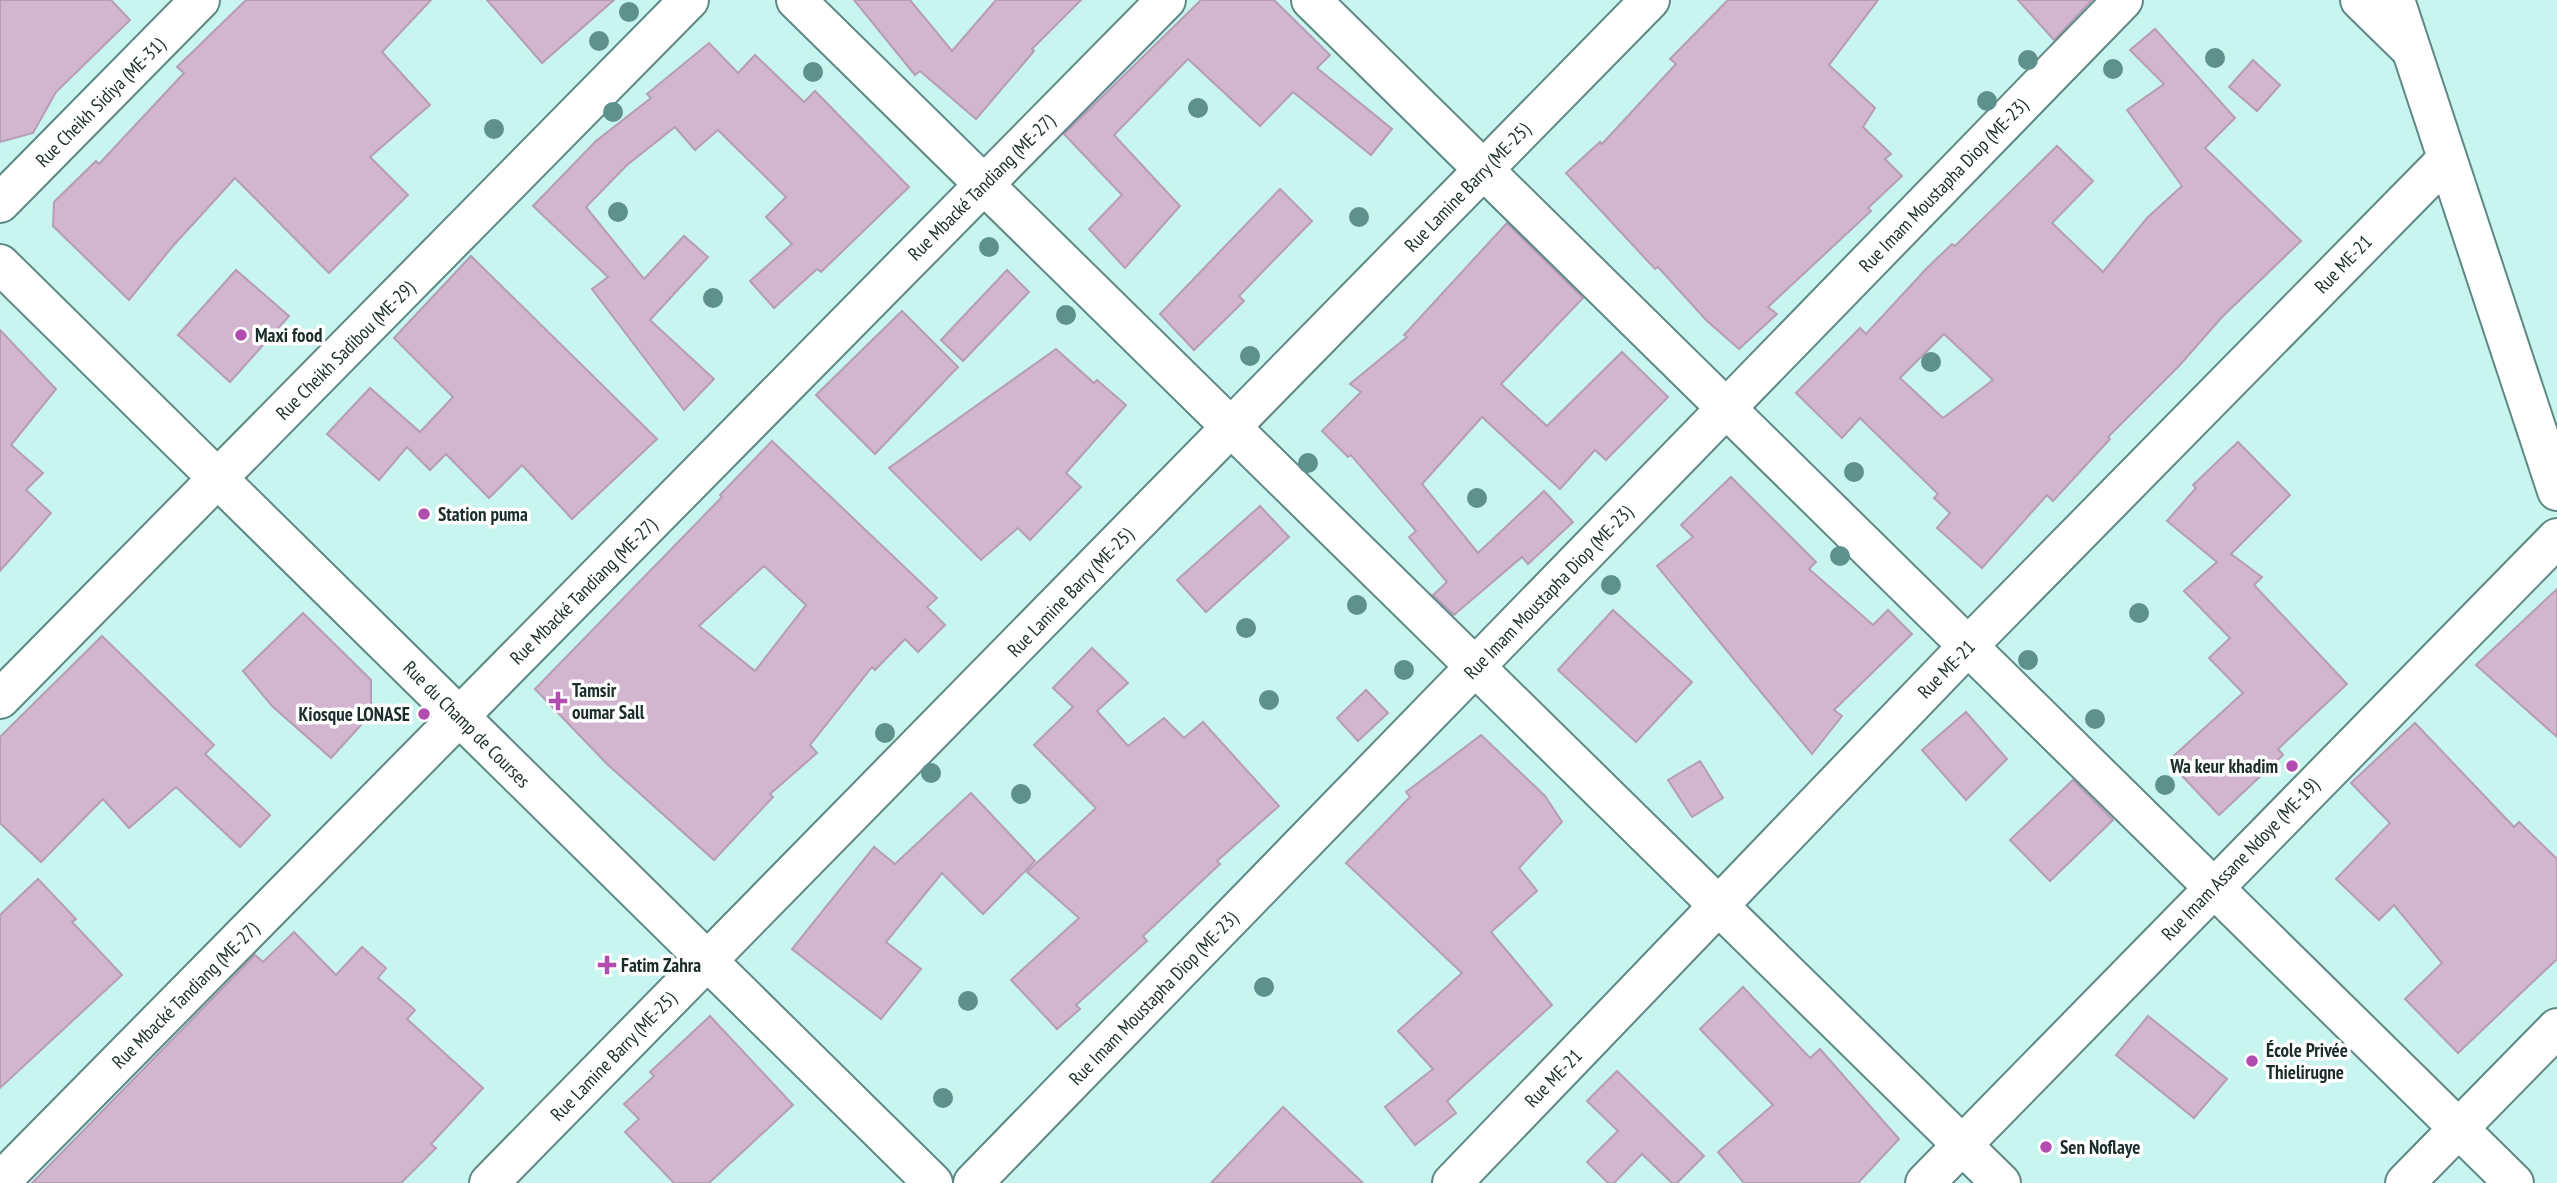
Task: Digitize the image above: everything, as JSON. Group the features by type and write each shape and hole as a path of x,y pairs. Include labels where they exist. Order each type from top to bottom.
{"street":[{"name":"Rue Cheikh Sidiya (ME-31)","path":"0,203 200,0"},
{"name":"Rue Cheikh Sadibou (ME-29)","path":"0,699 689,0"},
{"path":"796,0 2001,1183"},
{"name":"Rue Mbacké Tandiang (ME-27)","path":"0,1182 1166,0"},
{"path":"1311,0 2514,1183"},
{"name":"Rue Lamine Barry (ME-25)","path":"489,1183 1650,0"},
{"name":"Rue Imam Moustapha Diop (ME-23)","path":"972,1183 2123,0"},
{"path":"2360,0 2411,50"},
{"path":"2395,0 2446,160 2532,408 2557,491"},
{"name":"Rue ME-21","path":"1452,1183 1968,646 2446,160"},
{"name":"Rue du Champ de Courses","path":"0,264 933,1183"},
{"name":"Rue Imam Assane Ndoye (ME-19)","path":"1925,1183 2557,538"},
{"path":"2405,1183 2557,1028"}],"building":[{"path":"0,0 111,0 130,20 56,92 33,133 0,142"},
{"path":"246,0 431,0 382,52 430,105 370,157 408,195 329,273 235,178 172,247 129,300 53,226 54,202 96,161 99,164 184,73 177,67"},
{"path":"487,0 614,0 542,63"},
{"path":"854,0 910,0 952,51 996,0 1081,0 1032,49 1034,51 976,119 920,71 915,75"},
{"path":"1201,0 1274,0 1330,55 1317,68 1392,129 1371,155 1293,92 1260,126 1188,59 1114,135 1180,206 1125,268 1089,229 1122,195 1064,134"},
{"path":"1728,0 1878,0 1829,65 1875,108 1863,127 1891,154 1885,159 1902,176 1868,208 1871,211 1768,307 1777,314 1739,349 1707,321 1658,267 1655,269 1566,173 1600,142 1602,144 1676,64 1670,59"},
{"path":"2018,0 2092,0 2054,40"},
{"path":"2155,29 2235,118 2205,148 2301,241 2222,317 2179,366 2108,437 2110,439 2053,501 2047,495 1982,568 1937,528 1950,513 1934,498 1938,494 1860,418 1842,438 1796,393 1860,328 1866,334 1927,268 1952,244 1955,246 2057,146 2093,181 2052,223 2103,272 2147,218 2182,186 2127,110 2164,84 2130,50","holes":["1944,334 1993,380 1943,418 1900,378"]},
{"path":"709,43 738,73 755,55 804,102 815,91 909,187 821,272 817,269 774,308 750,281 792,244 766,217 786,197 718,130 695,150 675,127 627,165 586,207 644,279 684,236 708,257 650,320 714,379 684,410 592,289 608,277 533,206 596,141 651,98 647,94"},
{"path":"2253,60 2280,85 2257,111 2229,87"},
{"path":"1280,189 1312,221 1239,296 1244,301 1194,350 1160,314"},
{"path":"1507,223 1583,298 1501,384 1547,426 1622,352 1668,397 1606,460 1595,450 1560,489 1482,417 1422,484 1478,553 1544,491 1573,522 1528,564 1522,557 1454,615 1433,595 1447,582 1409,537 1416,531 1351,455 1348,457 1322,431 1361,392 1350,384 1407,337 1404,335"},
{"path":"471,256 657,439 572,519 522,465 489,498 446,454 430,470 407,447 379,480 327,434 370,388 420,432 453,397 394,338"},
{"path":"236,270 289,316 230,382 178,335"},
{"path":"1007,270 1029,292 963,361 941,340"},
{"path":"902,311 958,367 875,454 816,395"},
{"path":"0,330 56,389 11,445 43,473 26,490 51,513 0,571"},
{"path":"1056,349 1094,383 1097,380 1126,405 1066,473 1081,487 1030,540 1018,528 981,560 889,468"},
{"path":"772,441 937,598 927,607 945,625 918,652 905,639 875,670 872,667 810,745 817,753 770,794 773,797 714,860 607,764 535,689 722,497 720,495","holes":["764,566 806,605 755,671 699,626"]},
{"path":"2238,442 2290,495 2231,554 2262,577 2254,585 2347,684 2278,749 2283,755 2219,815 2168,761 2243,693 2209,658 2230,638 2184,591 2217,562 2167,521 2196,488 2193,485"},
{"path":"1731,477 1816,562 1809,569 1873,625 1888,610 1912,634 1834,710 1842,716 1812,754 1657,566 1693,537 1681,525"},
{"path":"1260,506 1289,537 1206,612 1177,580"},
{"path":"2557,589 2557,737 2476,665"},
{"path":"1613,610 1692,682 1636,742 1558,670"},
{"path":"303,613 371,680 371,714 331,758 272,706 243,671"},
{"path":"102,636 214,745 205,754 270,815 240,847 176,787 129,828 103,799 41,862 0,823 0,737"},
{"path":"1092,648 1128,683 1097,711 1128,746 1164,718 1184,738 1203,722 1279,806 1217,861 1220,864 1143,936 1147,941 1076,1005 1080,1009 1057,1029 1011,980 1079,918 1027,872 1096,808 1034,745 1073,707 1053,688"},
{"path":"1366,690 1388,713 1358,741 1337,718"},
{"path":"1966,712 2007,759 1966,800 1922,750"},
{"path":"2415,723 2514,827 2519,822 2557,859 2557,959 2458,1053 2405,999 2442,963 2394,905 2379,920 2336,879 2390,823 2351,783"},
{"path":"1481,735 1545,796 1562,822 1519,868 1537,891 1491,932 1552,1005 1447,1101 1456,1113 1415,1145 1385,1107 1433,1069 1398,1031 1462,973 1346,863 1410,797 1406,792"},
{"path":"1700,761 1723,798 1692,817 1668,780"},
{"path":"2073,780 2113,820 2050,881 2010,840"},
{"path":"971,793 1035,861 983,914 942,873 886,942 921,969 881,1019 792,949 874,847 895,864"},
{"path":"38,879 76,919 72,922 122,975 0,1088 0,915"},
{"path":"294,932 336,975 362,947 386,968 378,978 415,1010 407,1019 483,1088 431,1144 436,1148 401,1183 32,1183 255,955 263,962"},
{"path":"1743,987 1810,1058 1820,1049 1899,1139 1858,1183 1744,1183 1718,1152 1773,1105 1700,1029"},
{"path":"710,1016 793,1105 709,1183 674,1183 625,1132 639,1119 624,1104 654,1076 650,1072"},
{"path":"2148,1016 2227,1079 2194,1118 2116,1055"},
{"path":"1617,1071 1704,1156 1677,1183 1672,1183 1642,1154 1614,1183 1608,1183 1587,1162 1618,1131 1587,1101"},
{"path":"1283,1107 1363,1183 1211,1183"}],"place":[{"name":"Maxi food","path":"241,335"},
{"name":"Station puma","path":"424,514"},
{"name":"Tamsir oumar Sall","path":"558,701"},
{"name":"Kiosque LONASE","path":"424,714"},
{"name":"Wa keur khadim","path":"2292,766"},
{"name":"Fatim Zahra","path":"607,965"},
{"name":"École Privée Thielirugne","path":"2252,1061"},
{"name":"Sen Noflaye","path":"2046,1147"}]}
